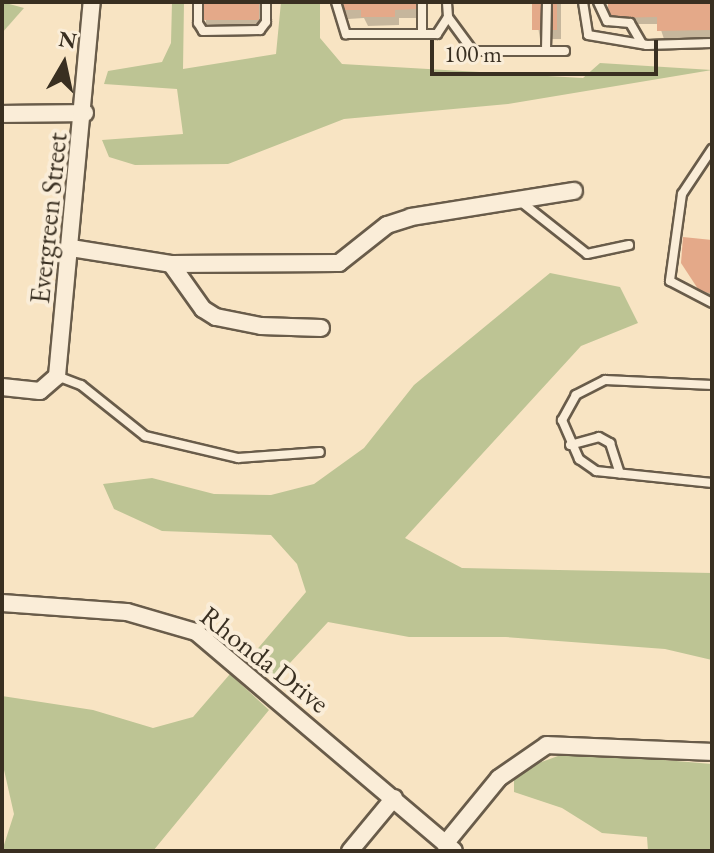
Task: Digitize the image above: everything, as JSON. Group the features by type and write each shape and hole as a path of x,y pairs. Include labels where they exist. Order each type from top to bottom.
{"street":[{"name":"Evergreen Street","path":"52,382 71,248 85,113 92,2"},
{"path":"2,114 85,113"},
{"path":"71,248 171,264 339,263 399,221 574,191"},
{"path":"171,264 203,309 216,317 261,326 321,328"},
{"path":"2,387 52,382"},
{"name":"Rhonda Drive","path":"2,603 127,612 196,632 449,848"},
{"path":"449,848 499,778 547,745 712,752"},
{"path":"350,851 394,798"}],"lane":[{"path":"198,2 198,23 203,31 260,30 266,22 266,2"},
{"path":"336,2 346,34 437,34 448,17"},
{"path":"422,2 422,34"},
{"path":"447,2 448,17 473,51 565,51"},
{"path":"546,50 547,2"},
{"path":"583,2 588,35 642,44 712,43"},
{"path":"598,2 607,21 630,23 642,44"},
{"path":"712,149 682,194 670,281 712,303"},
{"path":"520,200 587,254 629,245"},
{"path":"712,385 622,379 592,384 566,408 562,420 570,445 586,466 712,483"},
{"path":"52,382 81,385 145,436 238,458 320,452"},
{"path":"570,445 599,437 610,443 620,473"}],"green space":[{"path":"2,2 24,8 2,33"},
{"path":"172,2 184,2 183,69 276,54 281,2 320,2 320,38 342,64 583,78 600,63 712,70 508,104 344,119 228,164 135,165 109,157 102,140 183,134 177,89 104,84 108,71 162,62 171,43"},
{"path":"550,273 620,287 638,323 581,346 405,538 462,568 712,573 712,660 665,649 506,637 409,637 328,622 276,678 248,660 306,592 297,564 271,535 162,531 114,509 103,484 152,478 214,494 271,495 314,484 364,448 414,385"},
{"path":"230,674 269,710 153,851 2,851 14,814 2,761 2,696 93,710 153,728 193,717"},
{"path":"569,752 712,764 712,851 648,851 647,837 602,833 562,808 514,792 514,772"}],"building":[{"path":"204,2 259,2 259,20 204,20"},
{"path":"340,2 416,2 416,9 395,10 395,17 361,17 361,10 340,10"},
{"path":"532,2 557,2 557,30 532,30"},
{"path":"608,2 712,2 712,30 657,31 657,17 608,18"},
{"path":"683,237 712,240 712,293 700,292 681,263"}]}
